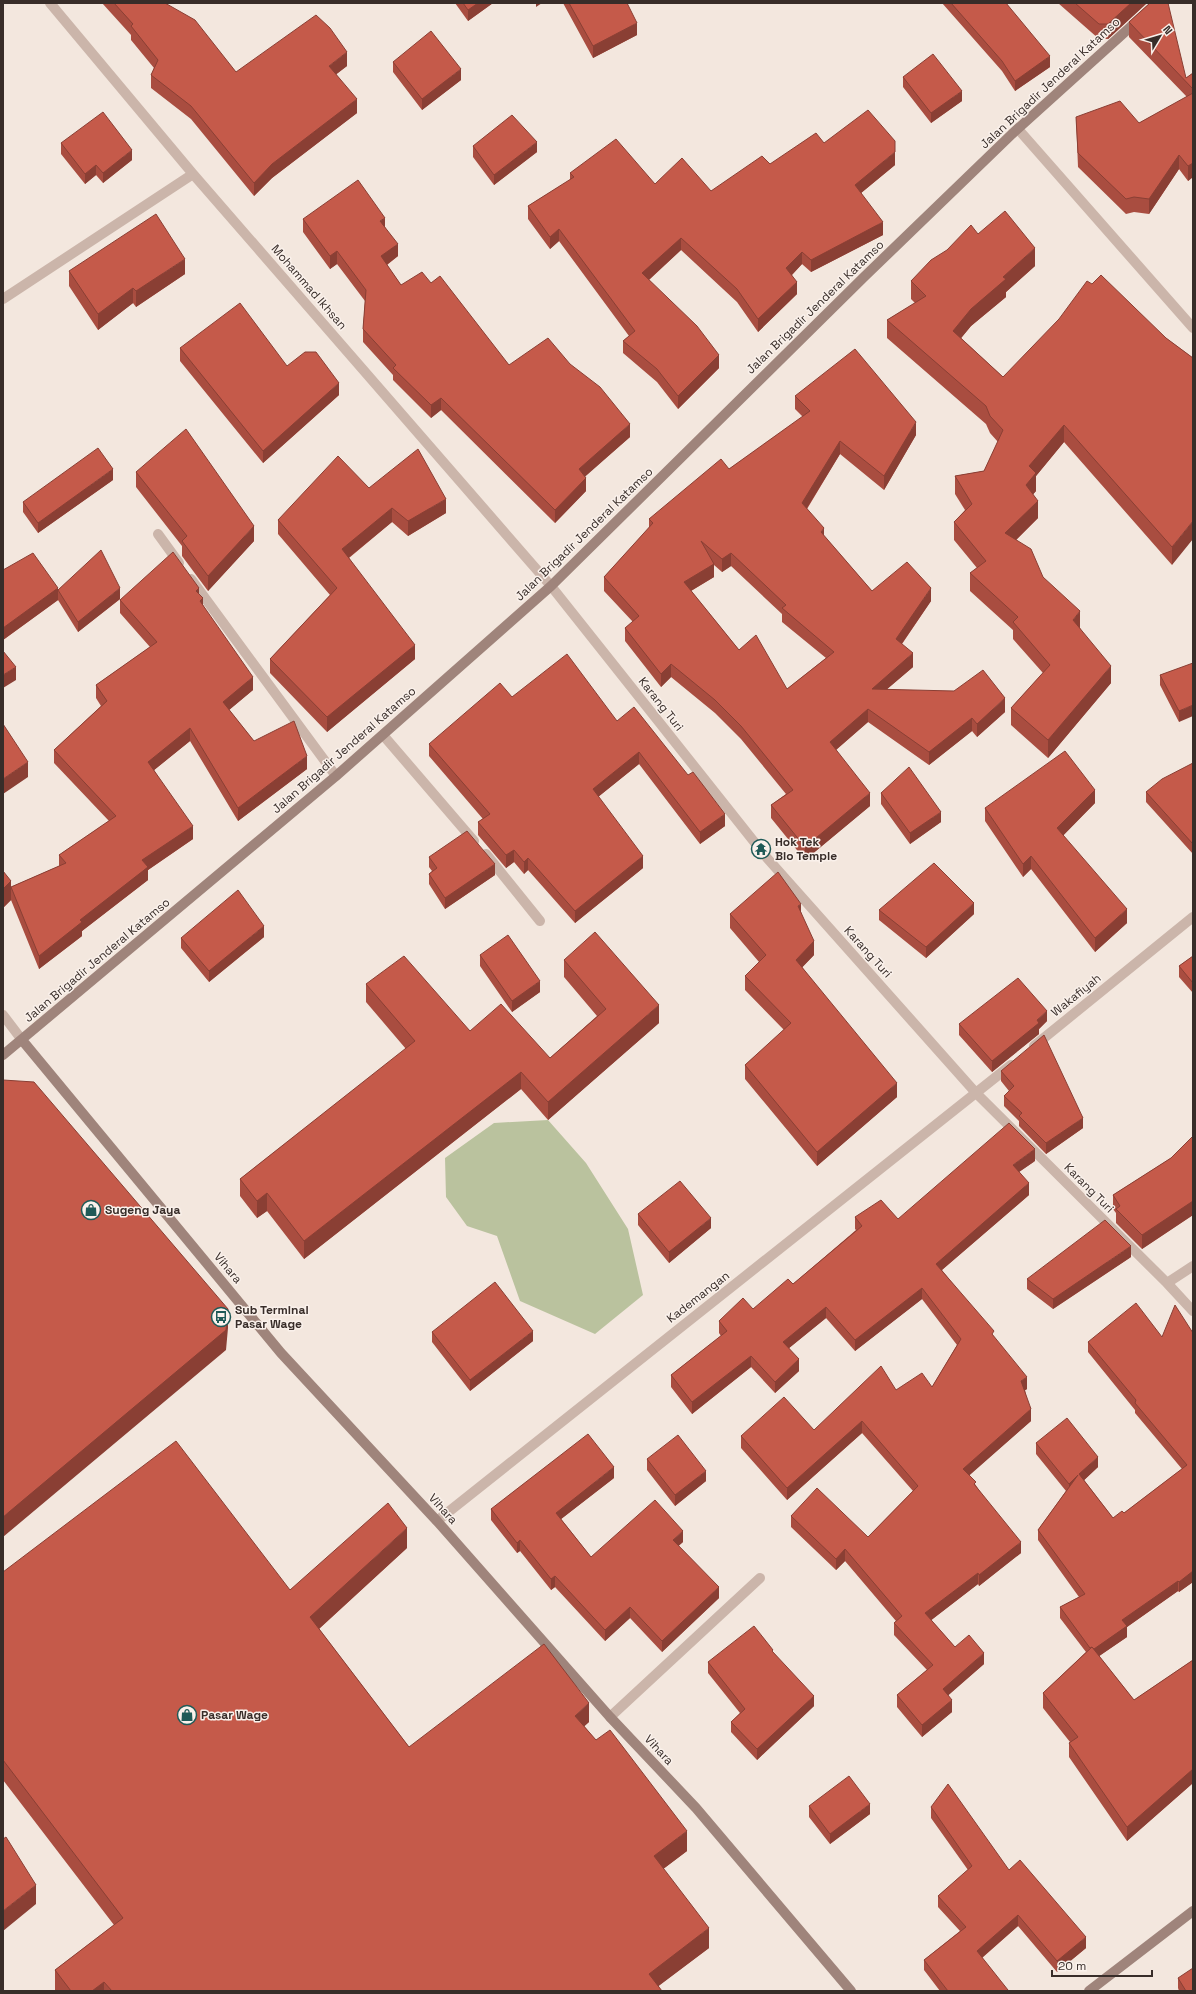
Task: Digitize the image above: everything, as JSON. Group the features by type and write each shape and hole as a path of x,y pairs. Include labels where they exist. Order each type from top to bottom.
{"street":[{"name":"Mohammad Ikhsan","path":"50,3 193,174 551,586"},
{"name":"Jalan Brigadir Jenderal Katamso","path":"3,1055 336,776 551,586 865,276 1018,129 1156,3"},
{"path":"1018,129 1193,328"},
{"path":"3,299 193,174"},
{"path":"158,534 336,776"},
{"name":"Karang Turi","path":"551,586 767,858 976,1093 1167,1283 1193,1311"},
{"path":"383,735 503,874 540,921"},
{"name":"Wakafiyah","path":"976,1093 1193,917"},
{"path":"3,1015 22,1040"},
{"name":"Vihara","path":"22,1040 281,1353 437,1521 610,1717 696,1808 851,1991"},
{"name":"Kademangan","path":"437,1521 976,1093"},
{"path":"1167,1283 1193,1266"},
{"path":"610,1717 760,1578"},
{"path":"1089,1991 1193,1911"}],"green space":[{"path":"548,1120 586,1163 628,1229 643,1295 595,1334 520,1301 497,1236 467,1226 446,1197 445,1158 494,1123"}],"building":[{"path":"114,3 165,3 195,20 236,72 316,15 330,28 347,52 329,66 357,99 272,164 254,183 191,106 151,75 158,60 131,26 133,24"},
{"path":"463,3 478,3 468,10"},
{"path":"569,3 627,3 637,23 593,46"},
{"path":"951,3 1006,3 1050,56 1015,81 1002,61"},
{"path":"1075,3 1131,3 1108,24 1099,24"},
{"path":"1150,3 1168,3 1186,78 1193,73 1193,89 1129,22"},
{"path":"431,31 461,69 422,99 393,62"},
{"path":"933,54 962,91 931,113 903,77"},
{"path":"1193,93 1193,163 1188,166 1179,155 1149,199 1134,197 1126,199 1078,153 1076,117 1120,101 1139,123"},
{"path":"868,110 895,141 895,152 855,185 883,222 811,260 802,252 786,268 797,282 758,319 737,289 681,238 642,273 697,326 719,355 678,396 657,369 623,341 635,331 559,229 550,237 528,206 574,177 570,173 616,139 655,184 682,158 711,191 762,156 770,164 816,133 824,143"},
{"path":"103,112 132,150 103,173 96,165 85,174 61,143"},
{"path":"512,115 537,142 494,175 473,146"},
{"path":"358,180 385,218 380,221 398,244 381,256 401,285 422,272 431,283 440,276 509,365 548,338 570,364 600,387 630,424 579,469 586,478 555,510 441,398 431,405 393,368 396,365 363,329 366,290 337,251 330,256 303,219"},
{"path":"1005,211 1035,248 1003,277 1006,279 971,309 953,331 1003,377 1059,319 1087,281 1092,284 1101,275 1166,338 1193,358 1193,521 1172,547 1064,425 1029,466 1036,473 1026,485 1038,501 1005,533 1031,549 1043,577 1080,611 1073,620 1111,666 1048,740 1011,708 1050,665 1013,622 1018,617 970,573 986,561 954,522 972,504 955,476 984,471 1003,430 990,416 986,406 887,320 926,296 911,281 931,260 947,250 971,225 978,234"},
{"path":"156,214 185,259 136,291 133,288 98,314 69,271"},
{"path":"240,303 287,366 305,352 316,352 339,383 263,451 180,348"},
{"path":"855,349 916,422 884,476 840,441 802,503 824,528 821,532 872,591 907,562 931,588 896,639 913,653 872,689 954,691 983,670 1005,698 977,724 972,718 929,752 868,709 830,742 870,793 805,847 771,805 793,790 741,726 715,700 671,664 661,674 625,628 639,616 604,577 653,523 649,519 721,459 729,469 810,411 795,396","holes":["701,541 722,559 731,553 786,605 782,608 834,652 787,689 756,635 739,650 684,582 714,564"]},
{"path":"186,429 254,526 208,576 182,541 187,536 136,472"},
{"path":"98,448 113,469 38,523 23,502"},
{"path":"418,449 446,499 408,521 392,508 342,549 415,645 327,717 270,659 337,588 278,520 338,456 369,488"},
{"path":"101,550 120,588 78,622 58,590"},
{"path":"173,552 199,588 196,591 203,598 200,601 253,677 223,702 254,741 294,721 307,756 238,808 190,728 148,762 193,826 142,860 148,867 80,920 82,922 39,956 11,887 66,863 59,855 116,816 54,750 107,701 96,685 157,642 120,600"},
{"path":"33,553 58,588 3,628 3,570"},
{"path":"3,651 16,667 3,675"},
{"path":"567,654 617,721 634,707 688,775 693,772 725,814 700,832 639,752 593,789 643,856 575,911 528,858 524,862 514,850 506,855 478,822 490,814 429,744 500,683 512,697"},
{"path":"1193,663 1193,705 1179,711 1160,675"},
{"path":"3,724 28,762 3,779"},
{"path":"1065,751 1095,790 1057,828 1127,909 1095,938 1031,856 1023,864 985,808"},
{"path":"1193,763 1193,844 1146,792 1162,779"},
{"path":"909,767 941,812 910,833 881,793"},
{"path":"467,831 495,864 445,898 429,874 437,868 429,857"},
{"path":"934,863 974,903 926,947 879,910"},
{"path":"3,871 11,881 3,889"},
{"path":"778,872 801,904 798,906 814,941 796,960 897,1083 817,1152 745,1065 791,1023 745,976 766,955 730,914"},
{"path":"238,890 264,926 209,971 181,938"},
{"path":"595,932 659,1005 548,1102 521,1072 304,1241 267,1193 257,1201 240,1179 415,1041 366,984 404,956 470,1031 501,1004 550,1058 606,1009 564,960"},
{"path":"508,935 540,981 512,1001 480,955"},
{"path":"1193,956 1193,983 1179,966"},
{"path":"1018,978 1047,1011 1037,1020 1039,1023 992,1061 959,1024"},
{"path":"1044,1035 1083,1118 1046,1143 1019,1116 1022,1113 1004,1096 1014,1086 1001,1071"},
{"path":"3,1080 34,1082 228,1309 226,1330 3,1517"},
{"path":"1009,1123 1035,1149 1013,1165 1029,1183 936,1264 994,1331 992,1334 1027,1377 1021,1381 1031,1409 963,1469 976,1482 974,1484 1021,1542 979,1575 978,1573 925,1613 955,1647 969,1635 984,1653 943,1689 952,1700 922,1725 897,1695 933,1665 894,1623 902,1616 845,1549 836,1559 791,1516 817,1488 868,1537 918,1486 862,1421 787,1488 741,1436 784,1397 814,1430 881,1366 896,1390 922,1373 932,1387 961,1339 922,1288 855,1340 826,1307 783,1342 799,1359 775,1382 751,1356 692,1402 671,1375 727,1331 719,1321 743,1298 753,1309 788,1279 793,1284 862,1226 855,1217 881,1200 898,1219"},
{"path":"1193,1136 1193,1201 1142,1235 1116,1209 1120,1206 1113,1195 1171,1158"},
{"path":"680,1181 711,1218 669,1252 638,1214"},
{"path":"1105,1220 1131,1246 1053,1299 1027,1279"},
{"path":"495,1282 533,1331 470,1380 432,1332"},
{"path":"1136,1303 1162,1337 1175,1305 1193,1333 1193,1571 1122,1620 1127,1626 1094,1649 1092,1647 1090,1648 1060,1607 1085,1594 1038,1530 1078,1475 1069,1484 1036,1443 1067,1418 1098,1457 1079,1474 1113,1518 1122,1511 1124,1513 1187,1465 1135,1403 1136,1400 1088,1342"},
{"path":"588,1434 614,1467 556,1513 591,1557 655,1500 683,1531 673,1540 719,1587 662,1641 630,1607 605,1630 555,1576 551,1579 520,1540 517,1543 491,1509"},
{"path":"678,1435 706,1471 675,1495 647,1459"},
{"name":"Pasar Wage","path":"176,1441 290,1590 388,1503 407,1528 310,1617 409,1747 544,1644 589,1703 575,1716 596,1740 610,1730 687,1831 654,1856 709,1928 649,1974 662,1991 112,1991 104,1982 92,1991 71,1991 55,1970 123,1918 3,1760 3,1572"},
{"path":"754,1626 773,1650 772,1651 814,1696 757,1749 731,1722 745,1709 708,1662"},
{"path":"1092,1647 1134,1700 1193,1660 1193,1769 1127,1827 1069,1743 1078,1737 1043,1693"},
{"path":"849,1776 870,1804 830,1834 809,1806"},
{"path":"948,1784 1009,1870 1020,1860 1086,1937 1057,1961 1018,1915 977,1951 1008,1990 1006,1991 948,1991 924,1960 966,1927 938,1896 972,1866 931,1807"},
{"path":"6,1837 36,1885 3,1911 3,1839"},
{"path":"1193,1968 1193,1991 1186,1991 1178,1978"}],"place":[{"name":"Hok Tek Bio Temple","path":"761,849"},
{"name":"Sugeng Jaya","path":"91,1210"},
{"name":"Sub Terminal Pasar Wage","path":"221,1317"},
{"name":"Pasar Wage","path":"187,1715"}]}
